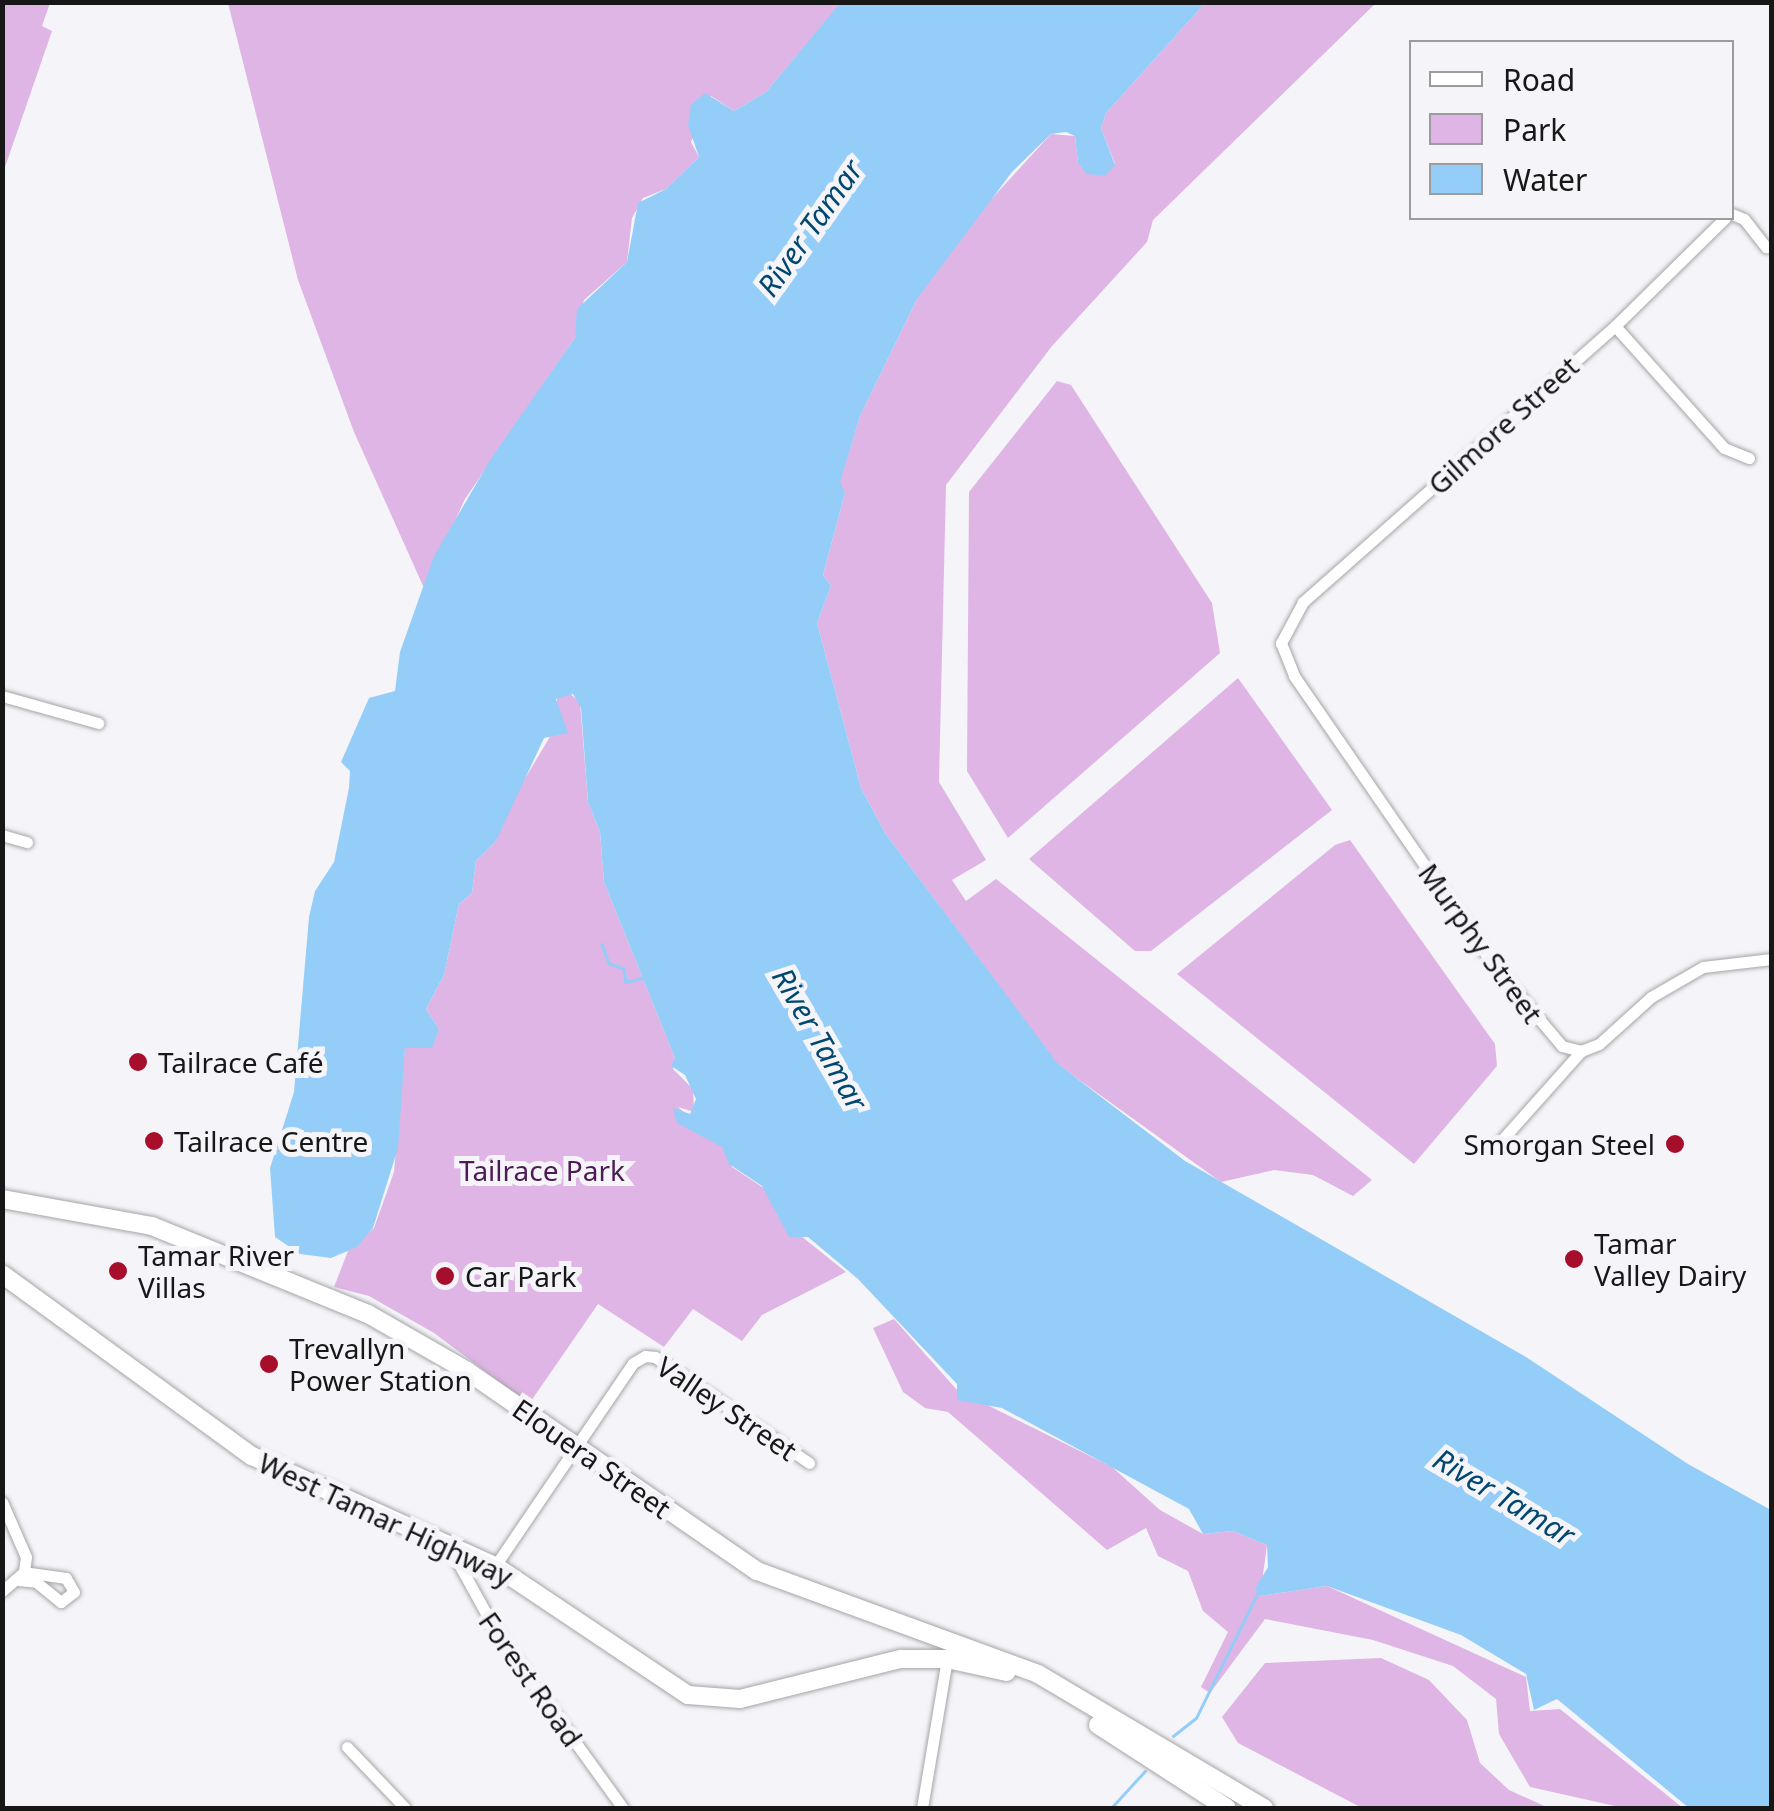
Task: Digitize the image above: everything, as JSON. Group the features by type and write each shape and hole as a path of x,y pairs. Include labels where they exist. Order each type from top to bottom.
{"highway":[{"name":"Elouera Street","path":"2,1199 133,1220 344,1303 442,1355 757,1570 952,1651"},
{"name":"West Tamar Highway","path":"2,1274 252,1456 488,1563 698,1698 740,1699 878,1663 952,1651 1038,1674 1264,1808"},
{"name":"West Tamar Highway","path":"952,1651 1033,1682 1228,1808"}],"street":[{"name":"Gilmore Street","path":"1734,217 1744,219 1766,247"},
{"name":"Gilmore Street","path":"1282,634 1303,602 1615,326 1725,220"},
{"path":"1615,326 1724,448 1749,458"},
{"name":"Murphy Street","path":"1282,634 1294,676 1491,962 1548,1034 1581,1051"},
{"path":"2,696 98,723"},
{"path":"2,834 27,842"},
{"path":"1500,1142 1581,1051 1691,973 1740,958 1772,959"},
{"name":"Valley Street","path":"575,1446 633,1362 655,1356 810,1464"},
{"path":"465,1580 488,1563 575,1446"},
{"path":"2,1502 22,1539 21,1576 2,1592"},
{"name":"Forest Road","path":"448,1544 465,1580 623,1808"},
{"path":"922,1808 952,1651"},
{"path":"346,1746 405,1808"}],"green space":[{"path":"3,2 50,3 42,26 52,31 3,173"},
{"path":"228,3 841,3 766,92 734,111 711,96 691,142 699,157 666,189 643,198 632,218 627,262 584,300 575,338 465,499 424,588 354,432 298,280"},
{"path":"1205,3 1376,3 1153,220 1147,242 1052,346 946,485 939,782 986,860 952,880 966,901 996,879 1372,1180 1353,1196 1313,1175 1274,1170 1221,1182 1057,1064 885,833 861,788 817,623 831,586 823,575 845,493 839,483 860,416 917,299 965,228 1051,134 1075,136 1078,163 1115,164 1101,128 1106,113"},
{"path":"1057,381 1071,385 1212,603 1220,653 1008,838 967,771 969,492"},
{"path":"1238,678 1332,810 1151,951 1135,951 1029,859"},
{"name":"Tailrace Park","path":"569,693 580,702 588,802 600,832 604,882 675,1058 673,1069 693,1089 694,1112 678,1107 723,1147 732,1167 765,1189 786,1224 846,1272 762,1315 742,1341 693,1309 664,1347 598,1304 529,1404 434,1333 369,1296 334,1287 348,1251 374,1228 394,1172 405,1047 431,1048 439,1029 426,1009 444,975 459,904 472,893 476,861 496,841 505,812 551,735 558,694"},
{"path":"1350,840 1495,1044 1497,1066 1414,1164 1177,974 1335,845"},
{"path":"894,1319 957,1390 1112,1467 1160,1510 1203,1534 1233,1531 1267,1545 1260,1596 1327,1586 1526,1677 1530,1711 1560,1709 1683,1808 1624,1808 1530,1787 1499,1734 1496,1699 1453,1666 1373,1640 1265,1619 1210,1693 1201,1687 1228,1632 1203,1611 1188,1571 1158,1556 1146,1528 1107,1550 948,1412 925,1408 903,1392 873,1328"},
{"path":"1381,1658 1429,1680 1467,1720 1480,1763 1509,1790 1549,1808 1362,1808 1238,1743 1222,1717 1265,1663"}],"water":[{"name":"River Tamar","path":"841,2 1205,3 1106,113 1101,128 1115,165 1105,176 1087,174 1078,163 1075,136 1066,132 1051,134 1012,172 917,299 860,416 840,482 845,493 823,575 831,586 817,623 861,788 885,833 1058,1064 1185,1161 1526,1357 1688,1464 1771,1510 1771,1808 1689,1808 1557,1699 1534,1710 1526,1674 1461,1635 1327,1586 1260,1596 1255,1589 1268,1567 1267,1545 1233,1531 1203,1534 1189,1509 1002,1408 957,1400 957,1384 858,1279 808,1237 789,1237 762,1186 729,1164 722,1147 677,1123 673,1108 690,1114 696,1099 685,1075 671,1066 675,1058 604,882 600,832 588,802 581,708 573,694 556,699 568,733 544,738 496,841 476,861 472,893 459,904 444,975 426,1009 439,1029 432,1048 405,1048 398,1148 373,1228 357,1247 331,1258 300,1254 275,1237 270,1168 294,1092 309,917 315,891 334,862 349,788 350,771 341,762 369,698 395,691 400,652 434,556 492,457 575,338 577,309 627,262 638,203 666,189 699,157 688,125 691,105 705,93 734,111 766,92"}],"waterway":[{"path":"602,944 609,963 624,969 626,982 644,978"},
{"path":"1173,1736 1196,1718 1258,1592"},
{"path":"1111,1808 1145,1771"}],"place":[{"name":"Tailrace Café","path":"138,1062"},
{"name":"Tailrace Centre","path":"154,1141"},
{"name":"Smorgan Steel","path":"1675,1144"},
{"name":"Tamar Valley Dairy","path":"1574,1259"},
{"name":"Tamar River Villas","path":"118,1271"},
{"name":"Car Park","path":"445,1276"},
{"name":"Trevallyn Power Station","path":"269,1364"}]}
